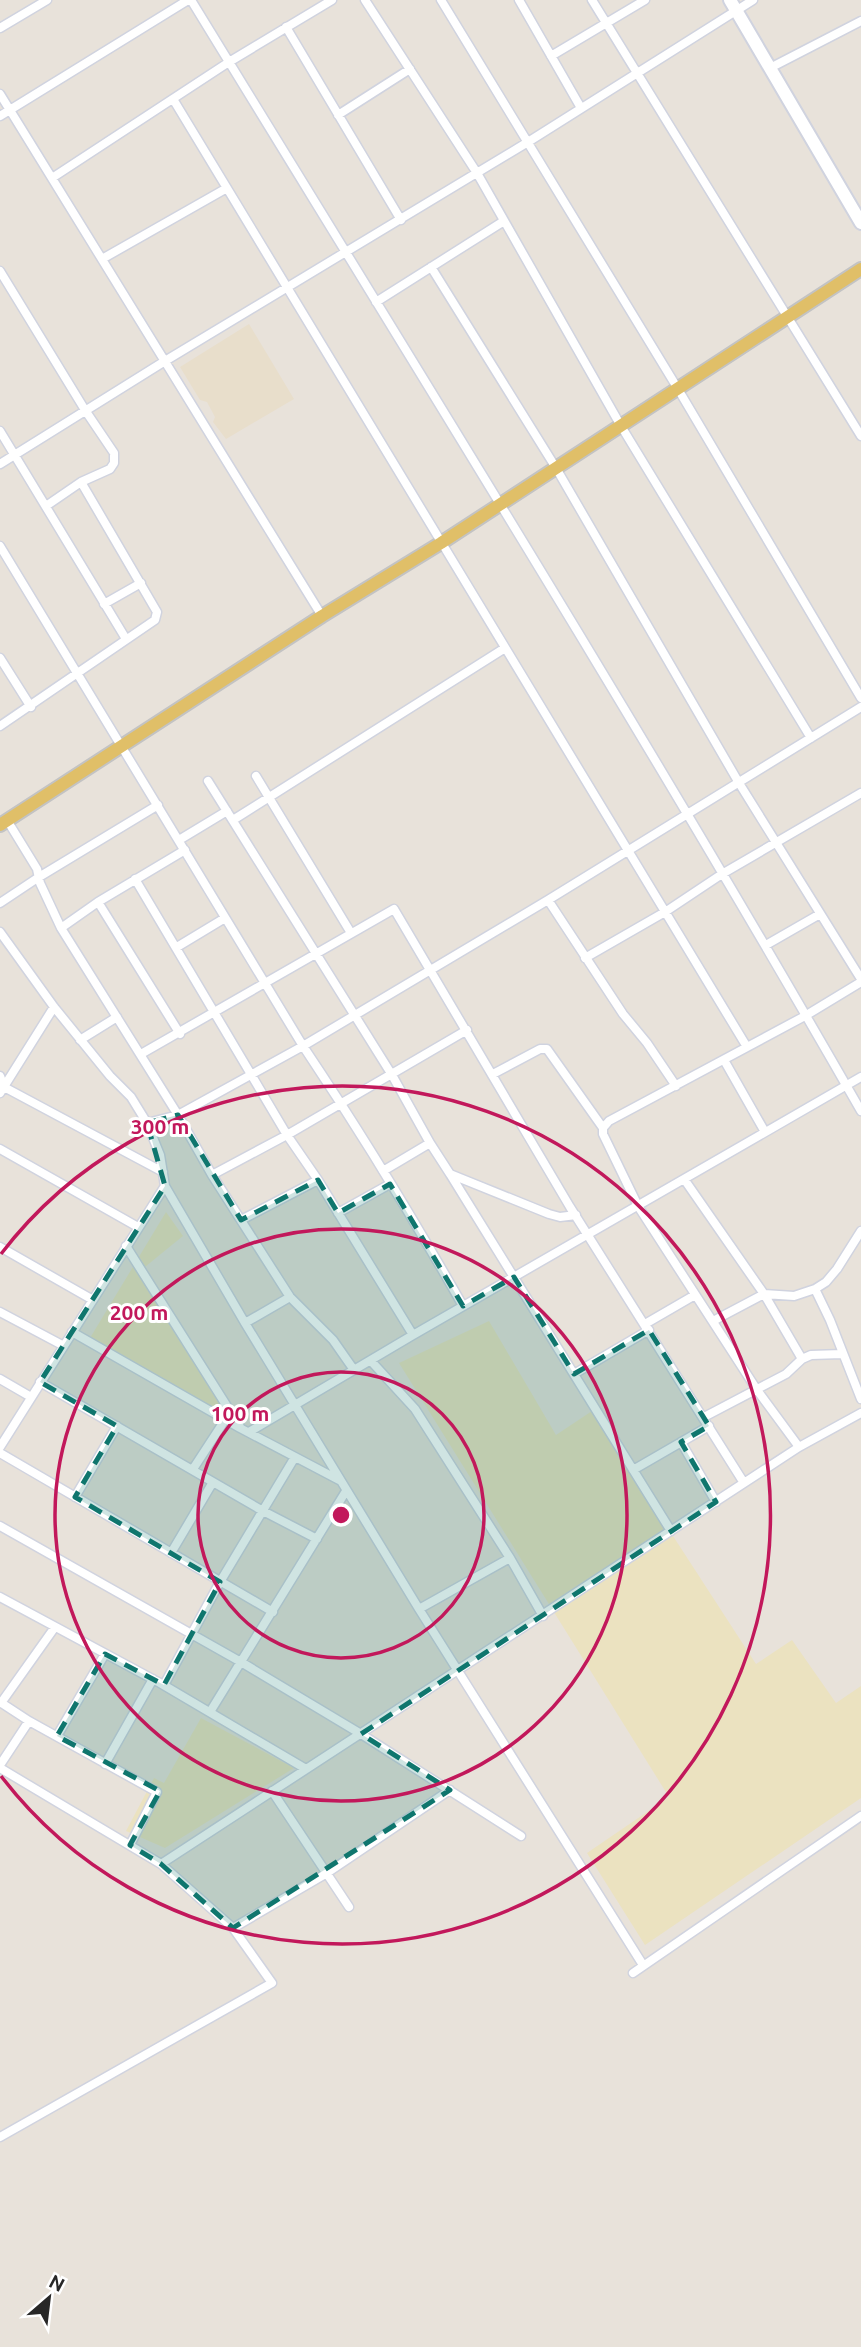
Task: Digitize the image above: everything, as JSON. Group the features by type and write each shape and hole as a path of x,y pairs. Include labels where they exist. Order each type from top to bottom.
{"main road":[{"path":"4,822 322,616 441,543 861,269"}],"street":[{"path":"0,28 47,0"},
{"path":"0,116 190,0 501,504 766,945 861,1111"},
{"path":"52,178 229,62 331,0"},
{"path":"365,0 477,173 621,426 811,738"},
{"path":"441,0 678,388 861,698"},
{"path":"519,0 581,108"},
{"path":"592,0 861,436"},
{"path":"551,56 645,0"},
{"path":"0,464 528,142 637,73 733,5 753,0"},
{"path":"733,5 861,223"},
{"path":"770,68 861,21"},
{"path":"286,27 401,220"},
{"path":"338,115 410,69"},
{"path":"0,94 322,616"},
{"path":"173,99 747,1048"},
{"path":"102,259 227,188"},
{"path":"376,302 504,221"},
{"path":"431,267 556,468 738,782 861,980 805,1016 608,1121 603,1128"},
{"path":"0,271 115,458 110,469 80,482 46,506"},
{"path":"0,431 126,639"},
{"path":"0,726 155,621 157,615 141,583 80,482"},
{"path":"1,549 303,1046 342,1103 463,1306"},
{"path":"104,604 141,583"},
{"path":"233,820 505,648"},
{"path":"0,658 31,707"},
{"path":"147,1123 178,1115 303,1046 548,900 861,707"},
{"path":"256,776 351,933"},
{"path":"208,781 392,1075 430,1143 671,1531"},
{"path":"585,958 861,793"},
{"path":"0,903 158,805"},
{"path":"179,840 227,811"},
{"path":"4,822 37,869 61,928 141,1054 212,1175 290,1297 333,1340 354,1370"},
{"path":"61,928 98,902 185,850"},
{"path":"135,879 251,1076 413,1335"},
{"path":"548,900 585,958 676,1086"},
{"path":"98,902 180,1034"},
{"path":"141,1054 394,909 576,1215 744,1483"},
{"path":"766,945 820,914"},
{"path":"177,947 226,918"},
{"path":"0,932 80,1040 131,1097 147,1123 160,1155 165,1186 245,1323 419,1609 643,1965"},
{"path":"2,1090 54,1007"},
{"path":"80,1040 117,1017"},
{"path":"212,1175 287,1135 467,1030"},
{"path":"493,1074 540,1049 547,1049 603,1128 603,1134 638,1206 757,1390 799,1447"},
{"path":"724,1060 765,1132"},
{"path":"0,1076 2,1090"},
{"path":"249,1432 861,1077"},
{"path":"2,1090 163,1172"},
{"path":"383,1171 430,1143"},
{"path":"0,1149 138,1227"},
{"path":"450,1174 549,1214 560,1217 576,1215"},
{"path":"684,1179 764,1294 802,1359"},
{"path":"241,1220 318,1180"},
{"path":"338,1213 390,1184"},
{"path":"0,1447 165,1186"},
{"path":"713,1321 764,1294 794,1296 815,1289 826,1282 837,1269 861,1231"},
{"path":"126,1246 240,1428"},
{"path":"0,1247 93,1300"},
{"path":"815,1289 861,1399"},
{"path":"574,1374 695,1295"},
{"path":"245,1323 290,1297"},
{"path":"0,1312 64,1346"},
{"path":"72,1332 225,1420 340,1480"},
{"path":"704,1417 786,1374 802,1359 842,1354"},
{"path":"371,1361 415,1409 510,1558 543,1616"},
{"path":"0,1379 31,1397"},
{"path":"40,1382 263,1511 317,1539"},
{"path":"161,1864 799,1447 861,1413"},
{"path":"193,1469 225,1420"},
{"path":"75,1497 117,1426"},
{"path":"632,1470 709,1426"},
{"path":"681,1442 716,1502"},
{"path":"0,1453 273,1612"},
{"path":"164,1685 220,1582 295,1457"},
{"path":"171,1553 213,1482"},
{"path":"210,1712 346,1491"},
{"path":"0,1526 241,1662 522,1836"},
{"path":"419,1609 510,1558"},
{"path":"0,1597 164,1685 306,1769"},
{"path":"55,1626 1,1702 29,1721 157,1792 158,1795 130,1845"},
{"path":"57,1737 105,1654"},
{"path":"104,1764 153,1679"},
{"path":"0,2137 272,1983 233,1928 161,1864 0,1767 29,1721"},
{"path":"233,1928 327,1873 450,1790"},
{"path":"272,1791 349,1907"},
{"path":"633,1973 861,1816"}],"highlighted area":[{"path":"178,1115 241,1220 318,1180 338,1213 390,1184 463,1306 514,1277 574,1374 649,1330 709,1426 681,1442 716,1502 361,1734 450,1790 233,1928 161,1864 130,1845 160,1791 57,1736 105,1654 164,1685 220,1582 75,1497 117,1426 40,1382 165,1186 147,1123"}],"shaded area":[{"path":"249,324 294,399 226,439 213,422 215,417 207,402 200,400 180,367"}],"sand":[{"path":"166,1212 183,1236 140,1271 232,1419 90,1338"},
{"path":"489,1321 556,1435 592,1411 756,1664 792,1640 836,1703 861,1686 861,1798 645,1945 587,1853 669,1797 399,1363"},
{"path":"201,1718 294,1768 165,1848 126,1831 154,1778 164,1783"}]}
